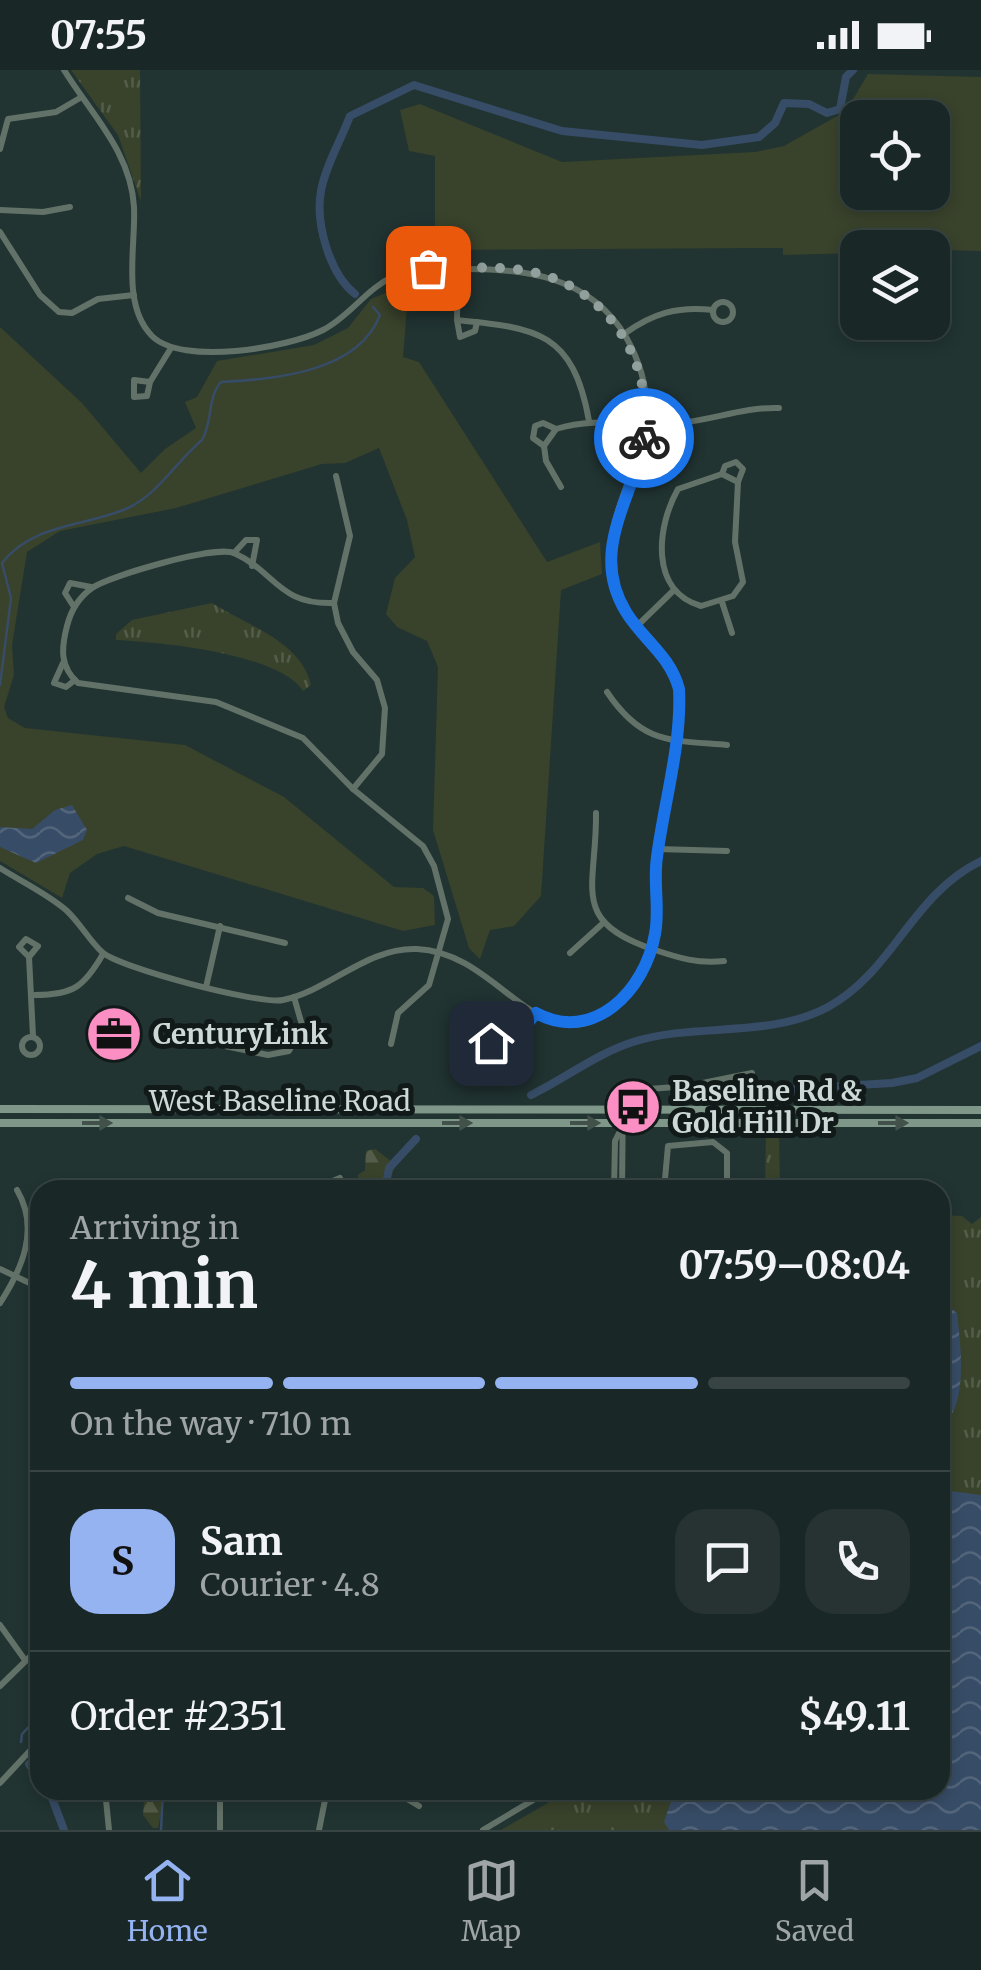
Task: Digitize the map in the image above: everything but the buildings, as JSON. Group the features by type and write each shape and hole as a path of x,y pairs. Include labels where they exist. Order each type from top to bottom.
{"main road":[{"name":"West Baseline Road","path":"0,1109 981,1110"},
{"path":"959,1110 960,1123"},
{"name":"West Baseline Road","path":"0,1123 620,1128 981,1123"}],"street":[{"path":"1,872 67,911 103,954 260,1002 294,997 389,951 439,951 476,966 536,1013 565,1024 599,1018 634,982 652,949 658,849 680,702 676,676 663,654 636,627 617,593 610,556 614,524 637,466 646,422 644,384 624,334 597,305 558,279 509,268 428,268 393,277 328,328 302,338 199,354 171,348 143,323 134,295 130,179 112,139 64,70"},
{"path":"0,149 8,119 56,112 80,98"},
{"path":"0,210 44,212 70,207"},
{"path":"0,232 40,295 59,312 72,313 98,299 134,295"},
{"path":"458,268 460,337 475,332 477,322"},
{"path":"624,334 646,319 676,309 713,310"},
{"path":"457,320 522,328 559,350 580,379 589,420"},
{"path":"150,382 171,348"},
{"path":"544,446 533,438 535,426 543,423 556,428 589,420 677,423 734,410 779,408"},
{"path":"556,428 544,446 546,462 561,487"},
{"path":"722,474 725,466 736,462 743,469 738,482 736,542 743,582 722,602 701,606 674,590 660,562 673,498 686,483 722,474 738,482"},
{"path":"336,476 350,536 334,603 344,638 376,680 385,708 382,754 354,789"},
{"path":"234,553 246,540 257,540 259,548 252,566"},
{"path":"75,680 66,687 54,683 64,662 65,634 74,607 92,588 111,578 203,552 234,553 290,596 334,603"},
{"path":"74,607 66,593 70,583 92,588"},
{"path":"636,627 674,590"},
{"path":"722,602 732,633"},
{"path":"64,662 75,680 93,688 189,696 258,718 302,738 354,789 414,836 434,866 448,909 430,985 398,1013 391,1044"},
{"path":"607,692 639,730 674,740 727,745"},
{"path":"596,812 593,899 601,925 618,937 690,962 724,961"},
{"path":"658,849 727,851"},
{"path":"128,898 158,913 285,943"},
{"path":"570,953 601,925"},
{"path":"206,987 220,926"},
{"path":"34,995 74,992 90,978 103,954"},
{"path":"29,957 34,995 33,1036"},
{"path":"191,1040 268,1054 289,1050 302,1024 294,997"},
{"path":"491,1043 514,1040 536,1013"},
{"path":"622,1180 621,1110 628,1088 688,1086 752,1073"},
{"path":"614,1180 615,1141 620,1128"},
{"path":"664,1180 665,1151 670,1144 713,1142 727,1153 726,1180"},
{"path":"332,1180 340,1178"},
{"path":"0,1304 18,1276 26,1248 27,1211 17,1190"},
{"path":"0,1269 30,1283"},
{"path":"0,1624 25,1660"},
{"path":"0,1686 30,1655"},
{"path":"1,1781 30,1751"},
{"path":"107,1800 109,1830"},
{"path":"220,1800 220,1830"},
{"path":"318,1830 326,1800"},
{"path":"409,1800 419,1806"},
{"path":"483,1830 533,1800"}],"green space":[{"path":"71,70 140,70 141,201 118,135"},
{"path":"868,74 981,77 981,251 950,250 950,230 840,230 840,253 783,255 783,248 435,250 435,156 409,151 400,110 420,104 562,162 755,152 784,146 840,114 840,210 950,210 950,100 853,100"},
{"path":"409,283 403,357 419,362 547,562 600,542 602,574 561,590 541,896 514,926 490,930 480,959 469,948 433,830 438,667 427,641 397,627 386,614 395,578 415,557 407,520 379,448 345,463 322,464 176,508 60,531 27,552 12,645 14,675 4,707 8,718 25,728 185,745 284,797 394,887 423,888 434,896 435,925 403,931 124,846 97,854 70,873 62,898 0,861 0,327 82,403 141,473 165,449 196,428 185,402 197,397 217,361 314,345 348,328 371,299"},
{"path":"212,603 284,646 305,670 311,685 303,691 270,667 216,652 116,640 116,634 132,620"},
{"path":"779,1131 780,1180 765,1180 766,1133"},
{"path":"375,1149 396,1165 389,1180 359,1180 358,1175 365,1170 366,1151"},
{"path":"950,1215 962,1216 972,1224 981,1217 981,1282 950,1259"},
{"path":"950,1227 981,1229 981,1830 501,1830 548,1803 950,1800"},
{"path":"164,1800 158,1828 153,1828 143,1815 144,1802"}],"water":[{"path":"72,805 87,830 83,840 36,863 0,847 0,827 32,829 55,810"},
{"path":"950,1308 957,1313 960,1340 961,1374 956,1406 950,1416"},
{"path":"950,1491 981,1495 981,1830 669,1830 664,1822 672,1800 950,1800"}],"waterway":[{"path":"355,294 338,274 326,247 320,218 323,182 350,116 414,85 562,131 702,145 759,137 775,123 784,103 809,104 827,113 840,109 846,77 853,70"},
{"path":"0,685 11,598 2,563 15,550 44,533 112,514 139,502 202,440 221,382 288,375 334,361 369,334 380,315 373,307"},
{"path":"531,1095 633,1042 781,1023 828,1007 870,974 937,893 981,861"},
{"path":"773,1090 917,1078 981,1046"},
{"path":"387,1180 389,1168 416,1139"},
{"path":"21,1742 30,1726"},
{"path":"53,1800 64,1830"},
{"path":"161,1830 162,1800"}],"way so far":[{"path":"428,268 531,271 558,279 597,305 624,334 636,361 646,403 644,438"}],"place":[{"name":"CenturyLink","path":"114,1034"},
{"name":"Baseline Rd & Gold Hill Dr","path":"633,1107"}],"route":[{"path":"491,1043 514,1040 536,1013 550,1021 576,1025 599,1018 634,982 652,949 657,924 656,860 679,689 663,654 624,610 610,556 614,524 644,438"}]}
